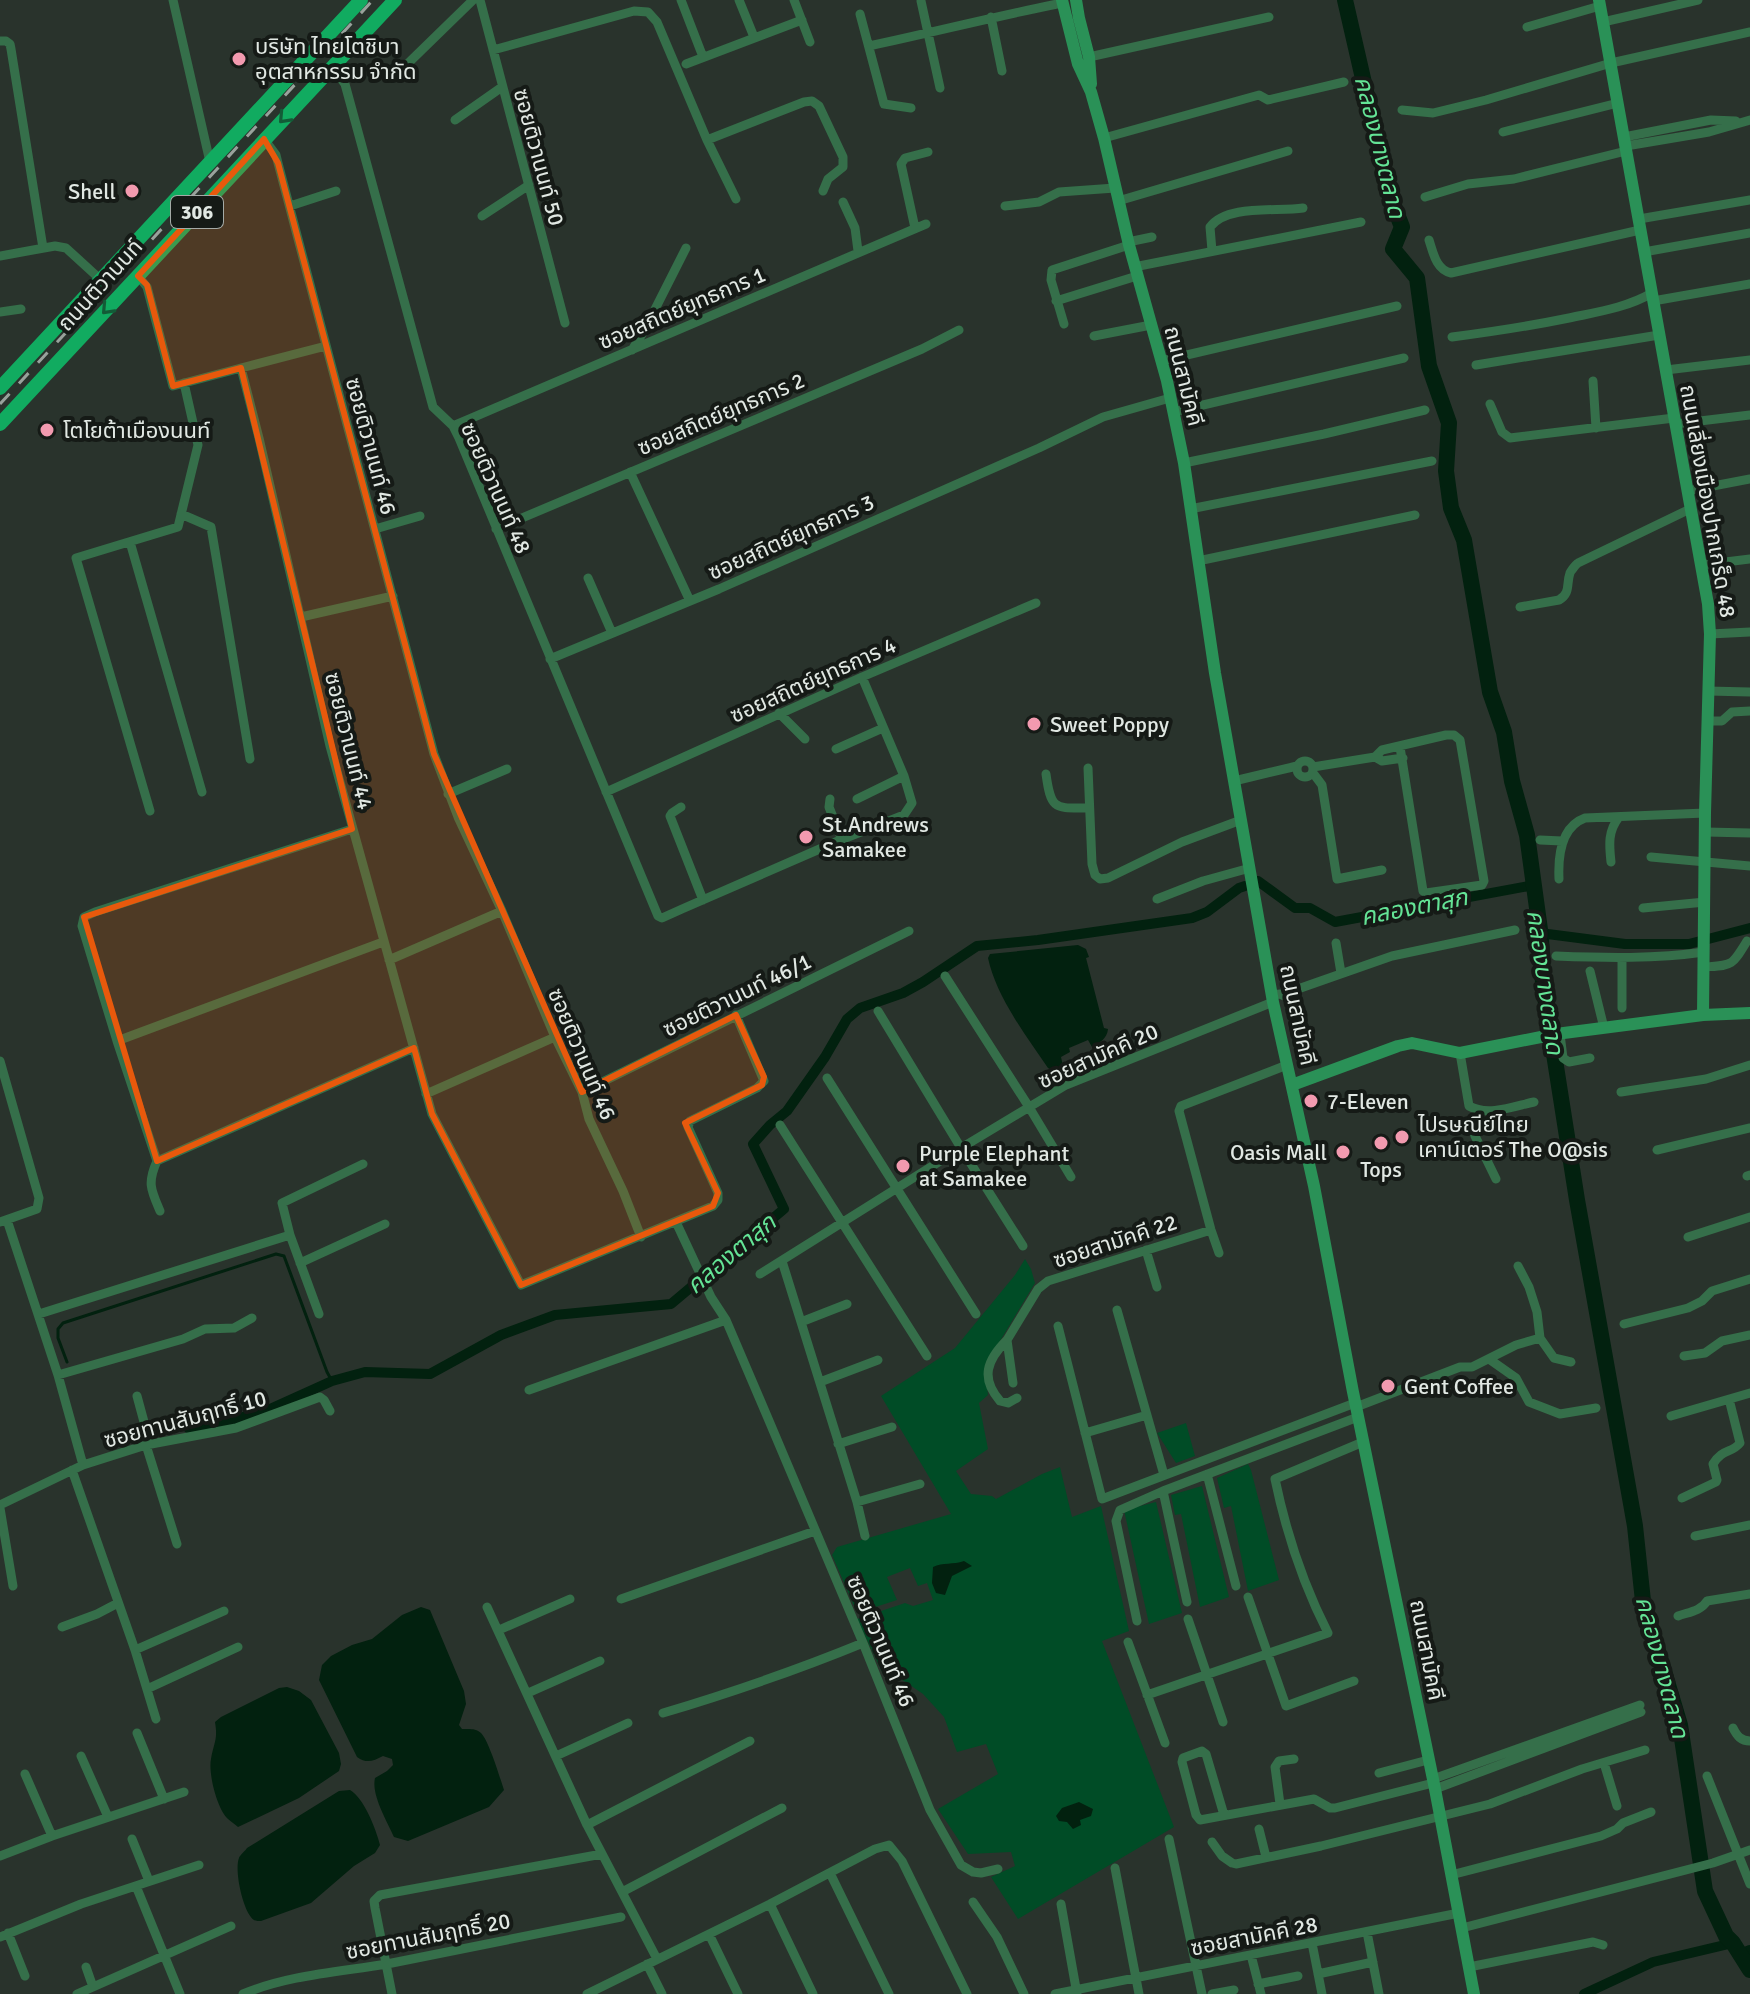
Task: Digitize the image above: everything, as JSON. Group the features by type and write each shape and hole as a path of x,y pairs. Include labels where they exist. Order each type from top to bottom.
{"main road":[{"name":"ถนนติวานนท์","path":"2,383 360,0"},
{"name":"ถนนติวานนท์","path":"0,424 395,0"},
{"name":"ถนนสามัคคี","path":"1076,0 1089,57 1091,92"},
{"path":"1079,18 1083,0"},
{"name":"ถนนสามัคคี","path":"1062,2 1078,64 1091,92 1104,138 1184,463 1234,781 1287,1065 1314,1186 1474,1994"},
{"name":"ถนนเลี่ยงเมืองปากเกร็ด 48","path":"1600,3 1708,604 1703,1015"},
{"path":"225,146 242,162"},
{"path":"1292,1085 1412,1043 1460,1053 1558,1034 1703,1015 1750,1013"}],"street":[{"path":"173,0 210,162"},
{"path":"393,78 473,0"},
{"name":"ซอยติวานนท์ 50","path":"480,0 565,323"},
{"path":"681,0 703,57"},
{"path":"739,0 754,37"},
{"path":"794,0 810,42"},
{"path":"1603,22 1698,0"},
{"path":"921,1 940,88"},
{"path":"869,46 1062,2"},
{"path":"1527,27 1600,3"},
{"path":"493,50 634,11 648,12 657,22 707,140 736,199"},
{"path":"860,14 884,104 911,108"},
{"path":"991,17 1002,71"},
{"path":"1089,57 1269,17"},
{"path":"686,64 802,20"},
{"path":"1402,110 1433,113 1611,63 1750,32"},
{"path":"0,41 10,44 43,248"},
{"name":"ซอยติวานนท์ 48","path":"332,67 345,84 433,407 453,426 658,916 662,918 703,900"},
{"path":"1104,138 1259,95 1268,100 1344,82"},
{"path":"455,120 502,87"},
{"path":"707,140 812,101 819,106 843,157 843,167 828,179 823,191"},
{"path":"1503,132 1618,103"},
{"path":"1425,197 1468,184 1514,179 1711,120 1745,121"},
{"name":"ซอยติวานนท์ 46","path":"264,139 276,155 434,754 448,794 582,1092 589,1119 641,1237"},
{"path":"1005,206 1039,202 1059,192 1116,194 1288,151"},
{"path":"915,228 901,164 905,158 928,152"},
{"path":"482,216 529,185"},
{"path":"290,206 336,191"},
{"path":"1429,240 1444,272 1456,272 1640,224 1750,200"},
{"path":"843,202 855,228 858,251"},
{"path":"1212,251 1210,227 1215,219 1223,215 1267,208 1303,208"},
{"path":"1056,301 1136,272 1212,251 1361,222"},
{"name":"ซอยสถิตย์ยุทธการ 1","path":"453,426 926,224"},
{"path":"1644,252 1750,233"},
{"path":"1064,324 1051,280 1052,270 1152,237"},
{"path":"0,256 55,246 66,248 101,280"},
{"path":"632,350 686,248"},
{"path":"138,276 147,287 173,386 326,346"},
{"path":"1452,337 1525,327 1604,311 1652,297 1750,284"},
{"path":"1161,361 1397,306"},
{"path":"0,312 21,309"},
{"path":"1094,336 1151,325"},
{"name":"ซอยสถิตย์ยุทธการ 2","path":"496,529 922,349 959,330"},
{"path":"1476,365 1659,335"},
{"path":"1173,412 1404,358"},
{"path":"1666,370 1750,360"},
{"name":"ซอยติวานนท์ 44","path":"241,368 330,746 426,1094 437,1124 521,1285 641,1237"},
{"path":"1593,381 1596,428"},
{"path":"150,811 76,558 178,527 198,445 184,383"},
{"name":"ซอยสถิตย์ยุทธการ 3","path":"550,659 690,601 1109,415 1170,398"},
{"path":"1490,404 1502,432 1510,438 1750,415"},
{"path":"1184,463 1425,410"},
{"path":"1190,509 1432,461"},
{"path":"630,472 690,601"},
{"path":"1687,491 1750,479"},
{"path":"1520,607 1559,600 1569,588 1570,572 1578,563 1690,509"},
{"path":"181,514 211,527 250,759"},
{"path":"1198,561 1415,515"},
{"path":"375,529 420,516"},
{"path":"130,542 202,792"},
{"path":"1701,565 1750,559"},
{"path":"588,578 612,633"},
{"path":"301,617 393,596"},
{"name":"ซอยสถิตย์ยุทธการ 4","path":"606,792 779,713 1036,603"},
{"path":"1710,634 1750,632"},
{"path":"681,807 670,816 703,900 904,815 912,803 904,776 862,677"},
{"path":"1708,691 1750,692"},
{"path":"1708,721 1722,721 1732,712 1750,711"},
{"path":"779,713 805,739"},
{"path":"836,749 883,728"},
{"path":"1234,781 1297,766 1301,777 1308,778 1313,770 1375,757 1382,750 1454,735 1460,740 1484,881 1482,885 1423,891 1400,747"},
{"path":"1375,757 1382,761 1403,758"},
{"path":"1088,768 1092,864 1095,875 1100,879 1182,842 1241,820"},
{"path":"448,794 507,769"},
{"path":"1313,770 1322,785 1337,879 1382,870"},
{"path":"1046,774 1048,792 1056,806 1089,808"},
{"path":"857,799 904,776"},
{"path":"830,799 829,807 842,840"},
{"path":"1559,879 1562,841 1576,821 1585,818 1705,813"},
{"path":"1611,862 1609,839 1612,826 1619,817"},
{"path":"160,1211 150,1180 157,1161 82,926 84,917 352,829"},
{"path":"1706,832 1750,833"},
{"path":"1540,840 1562,841"},
{"path":"1651,857 1750,866"},
{"path":"1157,899 1203,881 1250,868"},
{"path":"1643,908 1705,902"},
{"path":"389,960 502,911"},
{"name":"ซอยสามัคคี 20","path":"760,1274 1066,1085 1275,997 1292,995 1295,990 1341,973 1392,956 1515,930"},
{"name":"ซอยติวานนท์ 46/1","path":"582,1092 909,931"},
{"path":"1704,967 1734,962 1747,941"},
{"path":"117,1041 383,942"},
{"path":"1336,943 1341,973"},
{"path":"1556,956 1676,956 1704,943"},
{"path":"1622,958 1622,1008"},
{"path":"1590,971 1604,1028"},
{"path":"945,976 1071,1177"},
{"path":"878,1011 1023,1246"},
{"path":"641,1237 713,1206 718,1200 718,1193 688,1127 690,1121 757,1088 764,1081 736,1015"},
{"path":"1558,1034 1565,1060 1590,1058"},
{"path":"426,1094 555,1037"},
{"path":"157,1161 414,1048"},
{"path":"1460,1053 1469,1106 1480,1111 1492,1111 1534,1102"},
{"path":"0,1061 39,1198 37,1209 4,1221 39,1314 83,1465"},
{"name":"ซอยสามัคคี 22","path":"1219,1253 1179,1116 1181,1106 1287,1065"},
{"path":"1621,1092 1706,1079 1750,1065"},
{"path":"827,1078 976,1314"},
{"path":"1480,1111 1473,1129 1496,1179"},
{"path":"780,1125 927,1356"},
{"path":"1657,1150 1750,1128"},
{"path":"319,1314 290,1235 282,1203 363,1164"},
{"path":"1688,1237 1750,1217"},
{"name":"ซอยติวานนท์ 46","path":"676,1222 711,1297 726,1320 925,1798 961,1865 981,1873 998,1869"},
{"path":"300,1263 385,1224"},
{"name":"ซอยสามัคคี 22","path":"1017,1398 1008,1403 1000,1401 991,1389 989,1365 1038,1289 1048,1281 1211,1230"},
{"path":"39,1314 290,1235"},
{"path":"1146,1250 1157,1287"},
{"path":"782,1261 865,1536"},
{"path":"1518,1266 1537,1312 1540,1338 1554,1358 1571,1362"},
{"path":"1624,1324 1688,1308 1712,1291 1750,1279"},
{"path":"801,1322 847,1304"},
{"path":"1117,1310 1164,1475"},
{"path":"58,1375 183,1339 205,1329 234,1328 252,1318"},
{"path":"529,1390 726,1320"},
{"path":"1058,1326 1102,1499 1356,1409"},
{"path":"1684,1356 1705,1353 1722,1341 1750,1335"},
{"path":"1137,1621 1116,1521 1120,1510 1356,1409 1460,1367 1472,1367 1516,1345 1540,1338"},
{"path":"1007,1340 1013,1383"},
{"path":"1489,1359 1516,1378 1529,1402 1560,1414 1596,1408"},
{"path":"820,1382 878,1360"},
{"path":"1671,1416 1750,1393"},
{"path":"137,1396 177,1544"},
{"name":"ซอยทานสัมฤทธิ์ 10","path":"0,1507 83,1465 148,1444 236,1428 320,1397 330,1411"},
{"path":"1682,1498 1716,1482 1713,1464 1719,1455 1740,1443 1729,1399"},
{"path":"1085,1433 1147,1415"},
{"path":"838,1444 892,1427"},
{"path":"1147,1695 1328,1633 1314,1606 1284,1523 1275,1479 1363,1442"},
{"path":"72,1470 156,1719"},
{"path":"1207,1474 1236,1586"},
{"path":"857,1502 920,1484"},
{"path":"1163,1491 1187,1602"},
{"path":"0,1507 13,1586"},
{"path":"1695,1536 1750,1525"},
{"path":"621,1599 815,1531"},
{"path":"0,1569 10,1558"},
{"path":"1678,1616 1704,1607 1707,1601 1750,1594"},
{"path":"1248,1597 1286,1706 1354,1681"},
{"path":"499,1630 570,1599"},
{"path":"62,1627 118,1603"},
{"path":"487,1607 587,1825 622,1892 652,1961 662,1994"},
{"path":"135,1650 224,1611"},
{"path":"1188,1619 1223,1722"},
{"path":"1128,1642 1165,1743"},
{"path":"663,1713 728,1693 863,1643"},
{"path":"147,1689 238,1647"},
{"path":"528,1693 600,1661"},
{"path":"1224,1815 1206,1754 1202,1751 1183,1758 1200,1820 1314,1799 1335,1808 1433,1784 1641,1708"},
{"path":"556,1756 628,1723"},
{"path":"1733,1728 1736,1735 1750,1741"},
{"path":"137,1733 164,1799"},
{"path":"587,1825 750,1741"},
{"path":"1212,1842 1222,1856 1232,1863 1321,1846 1490,1804 1645,1750"},
{"path":"81,1756 108,1817"},
{"path":"1280,1804 1275,1767 1279,1761 1294,1759"},
{"path":"1379,1773 1428,1760"},
{"path":"1604,1763 1617,1806"},
{"path":"25,1774 52,1836"},
{"path":"1707,1776 1750,1884"},
{"path":"0,1856 184,1792"},
{"path":"622,1892 782,1808"},
{"path":"1451,1875 1601,1836 1651,1812"},
{"path":"1259,1829 1266,1857"},
{"path":"132,1839 149,1881"},
{"path":"1169,1839 1202,1994"},
{"path":"587,1994 875,1849 889,1845 902,1861 967,1994"},
{"path":"1462,1928 1680,1872 1750,1850"},
{"path":"392,1994 374,1901 380,1895 602,1854"},
{"path":"25,1976 4,1935 81,1904 199,1865"},
{"path":"1115,1868 1139,1994"},
{"path":"830,1873 889,1994"},
{"path":"136,1886 180,1994"},
{"path":"973,1902 997,1937 1024,1994"},
{"path":"770,1904 813,1994"},
{"path":"1061,1904 1076,1992"},
{"name":"ซอยสามัคคี 28","path":"1055,1994 1459,1913"},
{"name":"ซอยทานสัมฤทธิ์ 20","path":"243,1994 283,1981 387,1964 621,1917"},
{"path":"77,1994 231,1926"},
{"path":"1367,1932 1379,1994"},
{"path":"709,1934 738,1994"},
{"path":"1469,1967 1593,1942 1603,1945"},
{"path":"1312,1943 1322,1994"},
{"path":"1251,1955 1259,1989 1298,1976"},
{"path":"1318,1974 1373,1962"},
{"path":"86,1967 93,1987"},
{"path":"1212,1994 1234,1990"}],"highlighted area":[{"path":"264,139 278,163 434,754 582,1092 736,1015 764,1077 762,1085 685,1123 718,1193 713,1206 521,1285 432,1114 414,1048 157,1161 84,917 352,829 241,368 173,386 147,285 138,276"}],"green space":[{"path":"1025,1259 1035,1283 985,1366 988,1395 979,1403 988,1449 956,1471 971,1494 996,1499 1060,1467 1072,1517 1101,1506 1129,1631 1102,1641 1174,1827 1018,1919 991,1877 1015,1866 1011,1852 968,1854 938,1809 998,1774 986,1744 957,1752 944,1717 923,1694 891,1672 883,1674 857,1619 905,1603 913,1606 933,1600 927,1583 918,1586 910,1568 887,1577 897,1600 857,1613 832,1555 837,1547 951,1514 881,1396 955,1348"},
{"path":"1186,1423 1195,1456 1176,1463 1157,1433"},
{"path":"1248,1464 1279,1580 1248,1591 1231,1506 1224,1508 1217,1478"},
{"path":"1202,1486 1229,1597 1200,1607 1181,1514 1175,1515 1171,1495"},
{"path":"1156,1502 1182,1613 1149,1624 1124,1510"}],"shaded area":[{"path":"1078,945 1086,949 1089,957 1086,958 1104,1028 1108,1029 1103,1040 1092,1047 1088,1040 1069,1048 1070,1052 1061,1057 1063,1066 1052,1070 1013,1015 998,987 988,958 990,954"},
{"path":"964,1561 972,1566 952,1576 945,1595 936,1593 932,1583 933,1567"},
{"path":"421,1607 430,1610 464,1691 466,1704 459,1725 462,1729 477,1730 484,1737 504,1790 489,1807 408,1841 394,1837 375,1792 375,1778 393,1765 392,1759 383,1756 367,1761 357,1757 319,1680 322,1665 331,1656 372,1639 402,1615"},
{"path":"287,1687 311,1700 339,1753 339,1771 299,1798 238,1827 224,1814 212,1782 210,1765 216,1737 215,1722 279,1688"},
{"path":"350,1790 365,1807 372,1823 380,1845 375,1853 354,1866 311,1903 261,1921 254,1920 246,1909 240,1891 240,1856 247,1848 339,1791"},
{"path":"1079,1802 1093,1809 1091,1816 1080,1820 1081,1825 1073,1829 1056,1816 1062,1808"}],"waterway":[{"name":"คลองบางตลาด","path":"1345,0 1390,196 1402,227 1393,249 1417,278 1429,366 1449,423 1446,471 1451,508 1464,540 1490,692 1504,732 1512,781 1527,835 1541,937 1543,984 1577,1200 1635,1526 1643,1601 1680,1725 1705,1891 1726,1936 1750,1970"},
{"name":"คลองตาสุก","path":"1258,881 1295,908 1310,908 1335,922 1534,885"},
{"name":"คลองตาสุก","path":"188,1428 270,1409 332,1381 365,1372 430,1374 501,1335 555,1315 671,1304 784,1209 753,1144 787,1111 847,1019 860,1008 903,993 977,946 1192,918 1207,912 1245,886"},
{"path":"1540,933 1625,944 1689,944 1750,928"},
{"path":"67,1362 58,1338 58,1329 63,1323 276,1254 284,1256 332,1381"},
{"path":"1584,1994 1653,1962 1733,1943"},
{"path":"1740,1954 1750,1950"}],"railway":[{"path":"0,404 373,0"}],"place":[{"name":"บริษัท ไทยโตชิบา อุตสาหกรรม จำกัด","path":"239,59"},
{"name":"Shell","path":"132,191"},
{"name":"โตโยต้าเมืองนนท์","path":"47,430"},
{"name":"Sweet Poppy","path":"1034,724"},
{"name":"St.Andrews Samakee","path":"806,837"},
{"name":"7-Eleven","path":"1311,1101"},
{"name":"ไปรษณีย์ไทย เคาน์เตอร์ The O@sis","path":"1402,1137"},
{"name":"Tops","path":"1381,1143"},
{"name":"Oasis Mall","path":"1343,1152"},
{"name":"Purple Elephant at Samakee","path":"903,1166"},
{"name":"Gent Coffee","path":"1388,1386"}]}
